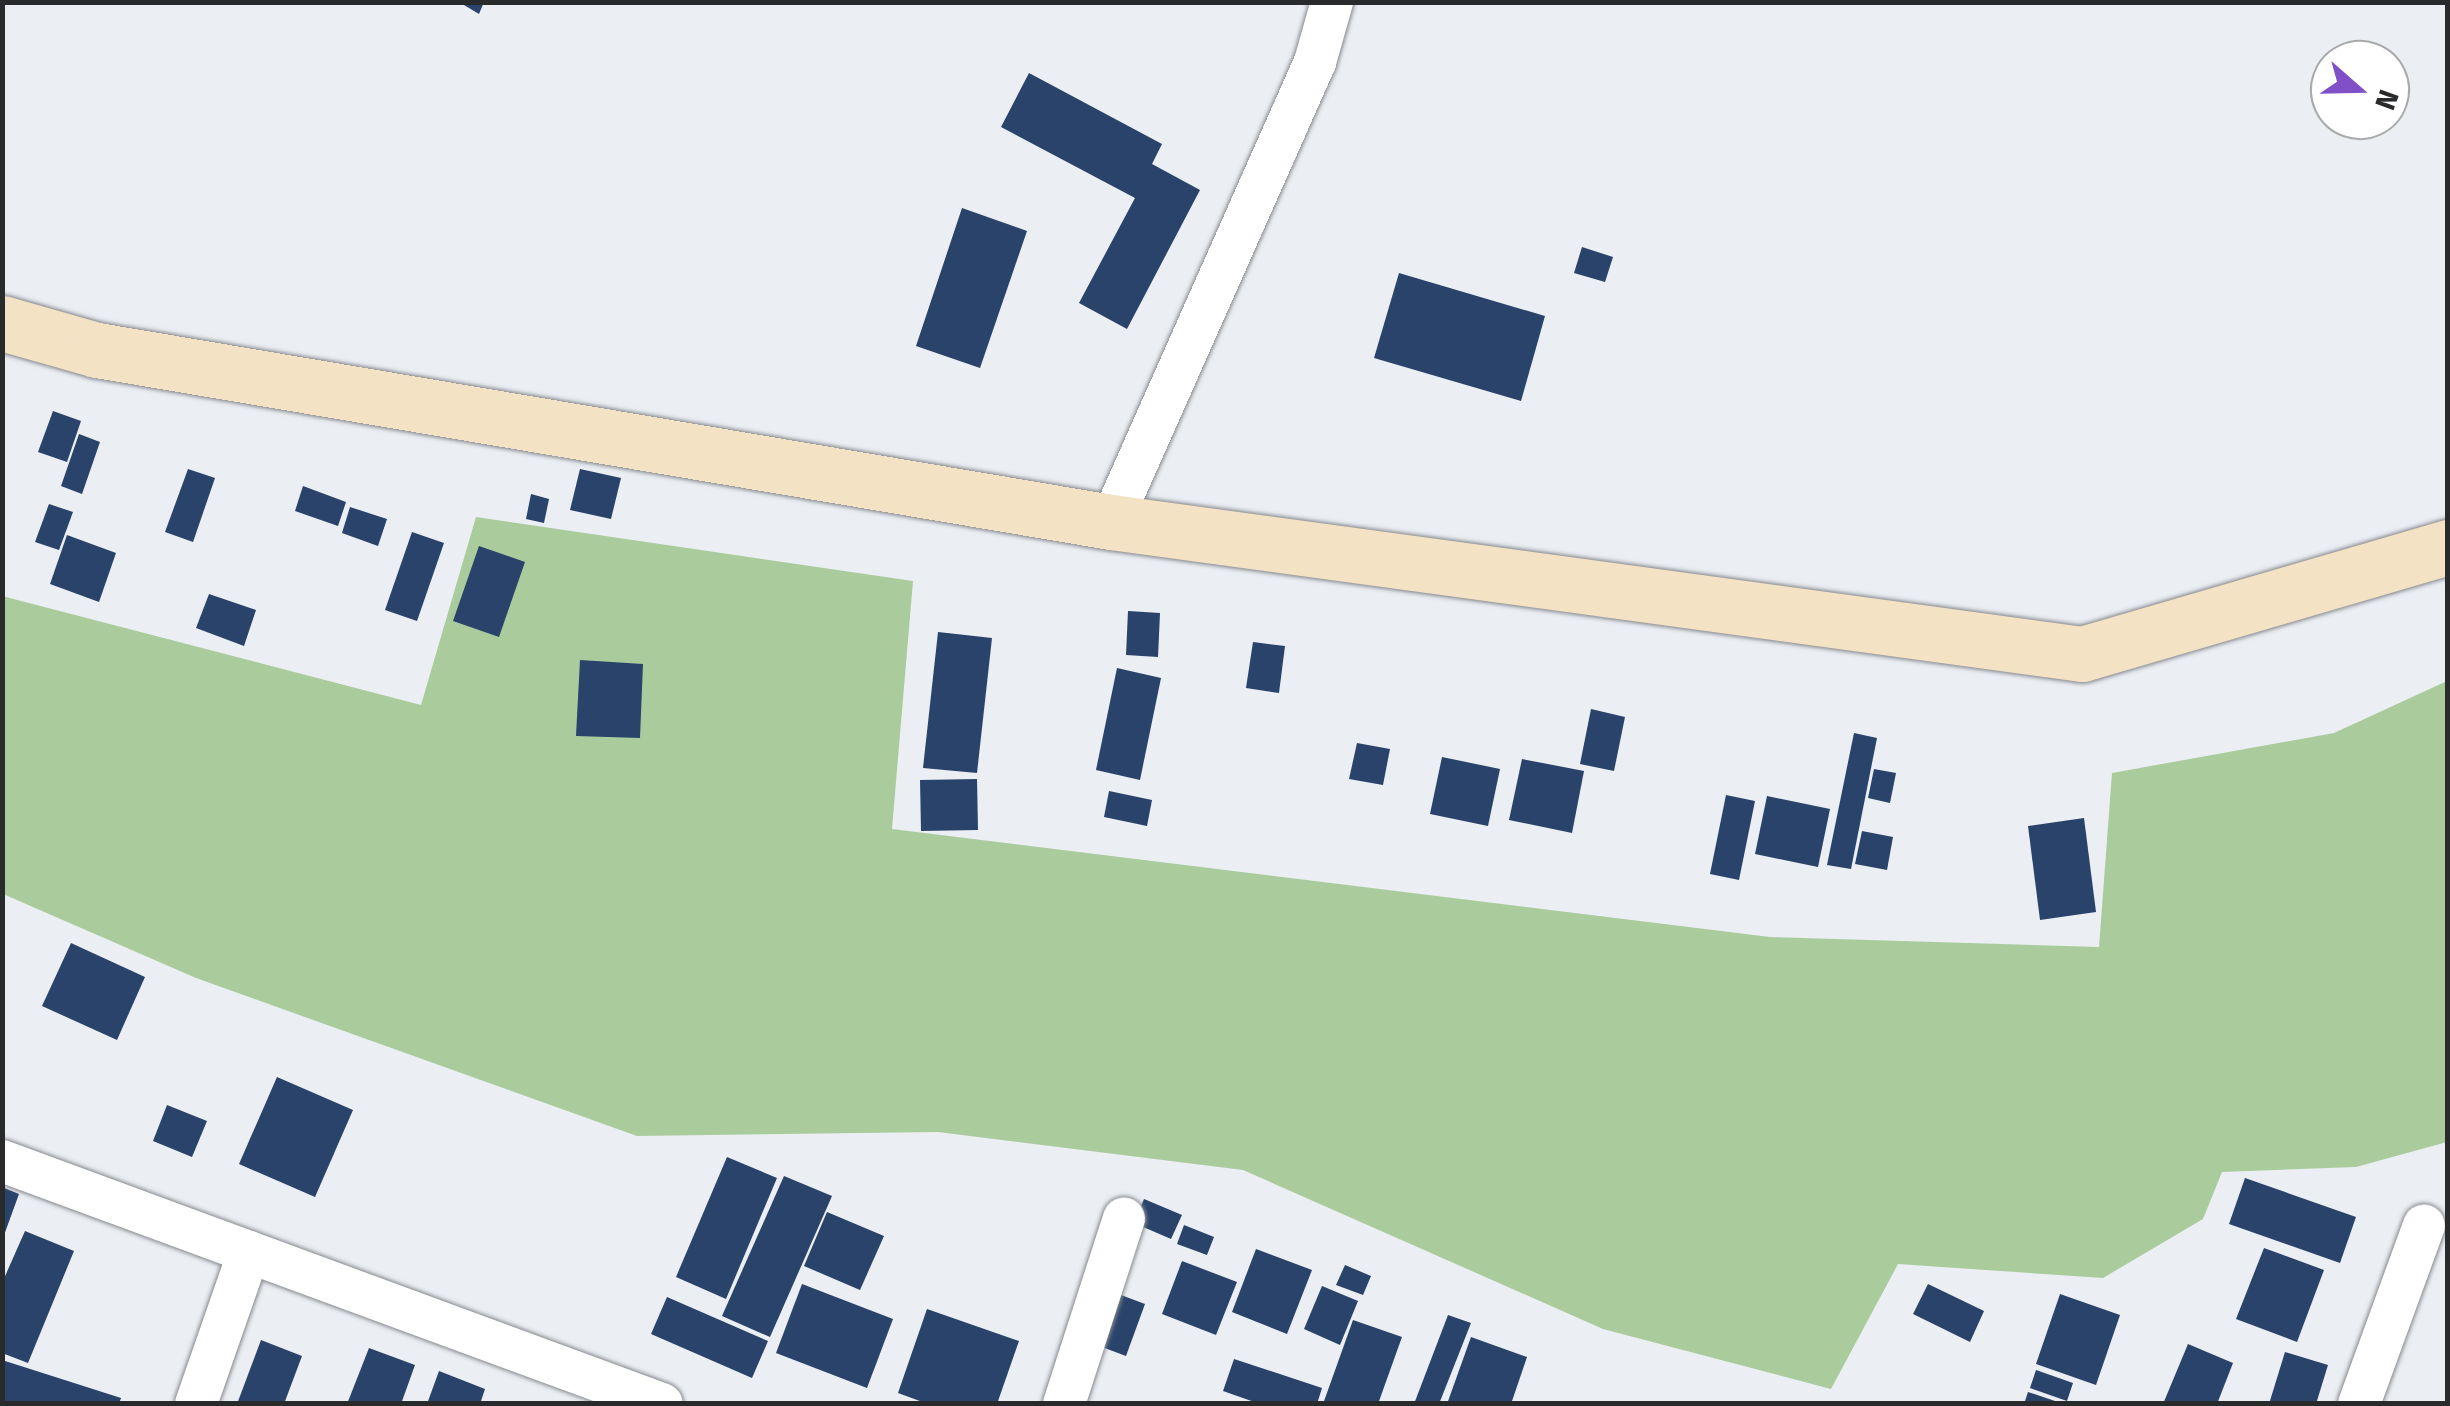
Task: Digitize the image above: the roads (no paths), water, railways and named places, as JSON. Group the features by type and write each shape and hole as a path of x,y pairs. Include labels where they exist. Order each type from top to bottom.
{"main road":[{"path":"2,323 97,350 1111,522 2082,654 2448,547"}],"street":[{"path":"1111,522 1315,62 1332,2"},
{"path":"2,1161 662,1404"},
{"path":"1064,1404 1124,1218"},
{"path":"2359,1404 2424,1225"},
{"path":"196,1404 250,1252"}]}
